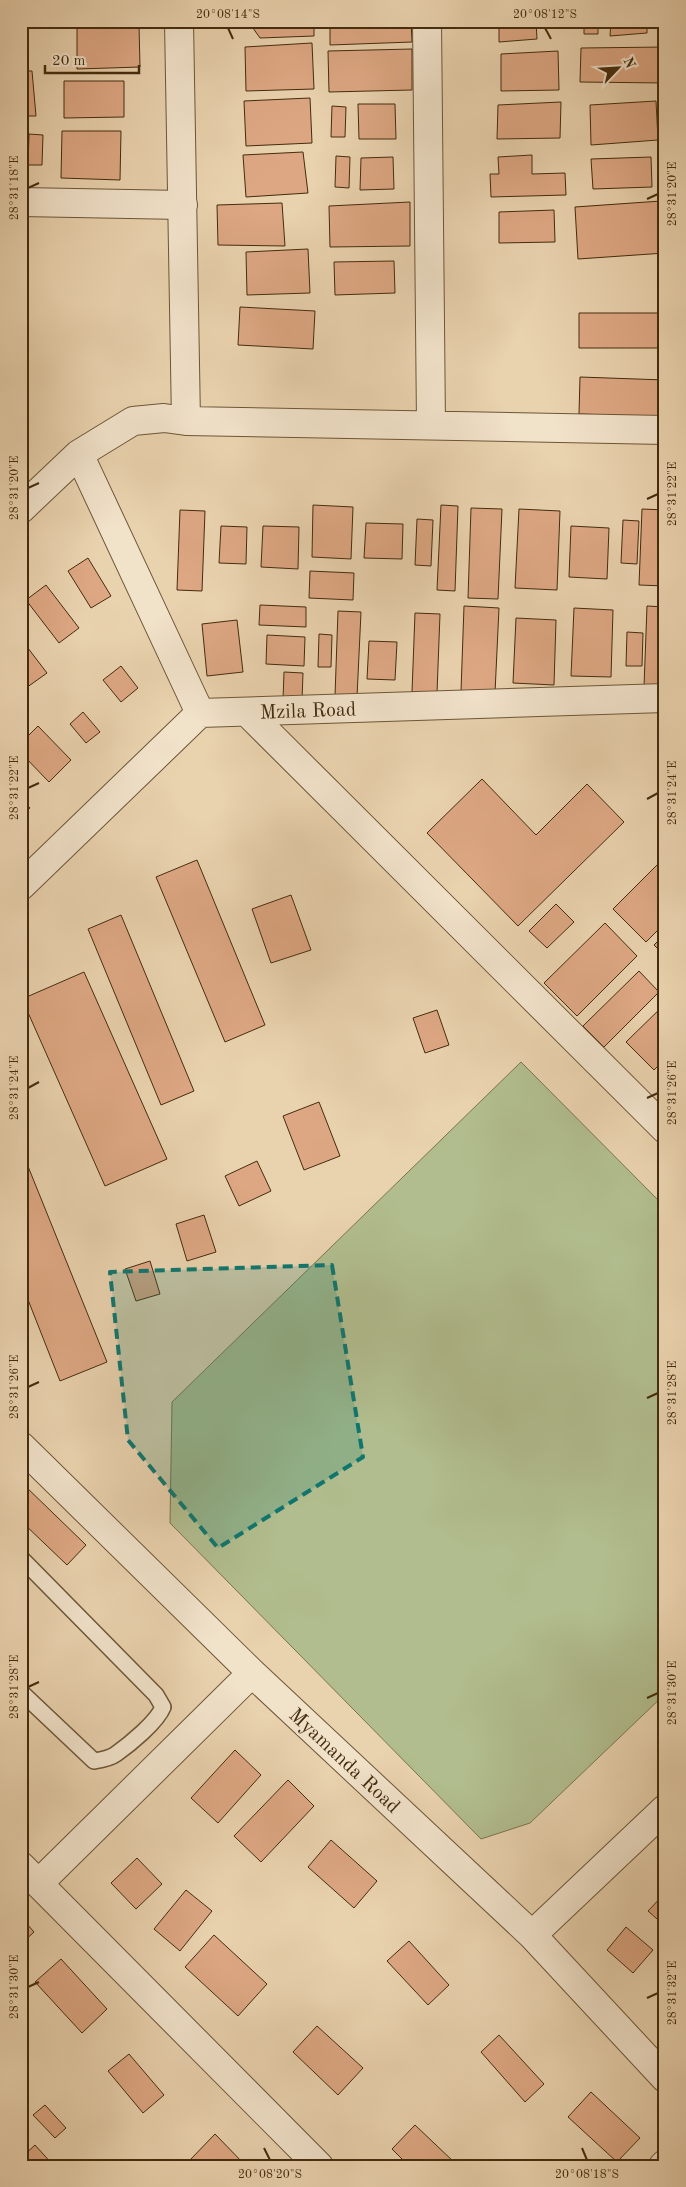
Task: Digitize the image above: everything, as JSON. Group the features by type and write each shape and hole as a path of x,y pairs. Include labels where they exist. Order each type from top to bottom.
{"street":[{"path":"180,21 186,421"},
{"path":"428,21 431,424"},
{"path":"21,202 183,206"},
{"path":"21,509 79,454 133,422 164,418 186,421 431,424 665,430"},
{"path":"21,886 200,713 79,454"},
{"name":"Mzila Road","path":"200,713 665,698"},
{"path":"246,712 665,1129"},
{"name":"Myamanda Road","path":"21,1446 252,1673 532,1936 665,2078"},
{"path":"252,1673 30,1875 319,2166"},
{"path":"532,1936 665,1809"}],"lane":[{"path":"21,1558 156,1695 162,1707 159,1716 116,1754 106,1759 94,1761 21,1692"}],"highlighted area":[{"path":"332,1265 363,1457 218,1548 128,1440 110,1272"}],"green space":[{"path":"521,1062 665,1207 665,1694 530,1823 481,1839 170,1523 172,1402"}],"building":[{"path":"21,21 25,21 26,61 21,62"},
{"path":"248,21 314,21 314,36 260,38"},
{"path":"330,21 411,21 412,42 330,45"},
{"path":"499,21 536,21 537,39 499,42"},
{"path":"584,21 598,21 598,34 584,34"},
{"path":"611,21 647,21 647,33 610,36"},
{"path":"139,25 140,67 77,69 77,26"},
{"path":"312,43 314,89 246,91 245,47"},
{"path":"665,47 664,83 580,82 581,48"},
{"path":"412,49 412,90 329,92 328,51"},
{"path":"558,51 559,90 501,91 501,54"},
{"path":"21,71 32,71 36,116 21,116"},
{"path":"64,81 124,81 124,117 64,118"},
{"path":"310,98 312,143 246,146 244,101"},
{"path":"656,101 658,140 591,145 590,105"},
{"path":"561,102 560,138 497,139 498,105"},
{"path":"358,104 395,104 396,139 359,139"},
{"path":"332,106 346,107 345,137 331,137"},
{"path":"62,131 121,131 120,180 61,178"},
{"path":"29,134 43,135 42,165 28,165"},
{"path":"303,152 308,193 246,197 243,155"},
{"path":"532,155 532,174 565,173 566,195 491,197 490,174 499,174 498,157"},
{"path":"336,156 350,157 349,188 335,187"},
{"path":"393,157 394,189 360,190 361,158"},
{"path":"651,157 652,187 593,189 591,159"},
{"path":"661,201 665,253 578,259 575,207"},
{"path":"410,202 410,246 330,247 329,206"},
{"path":"282,203 285,246 218,245 217,205"},
{"path":"554,210 555,242 499,243 499,212"},
{"path":"308,249 310,293 247,295 246,252"},
{"path":"394,261 395,293 335,295 334,262"},
{"path":"240,307 315,311 313,349 238,345"},
{"path":"579,313 665,313 665,348 579,348"},
{"path":"580,377 665,380 665,417 579,414"},
{"path":"313,505 353,507 351,559 312,557"},
{"path":"441,505 458,506 455,591 437,590"},
{"path":"471,508 502,509 498,599 468,598"},
{"path":"519,509 560,511 557,590 515,588"},
{"path":"642,509 665,510 665,586 639,585"},
{"path":"180,510 205,511 202,591 177,590"},
{"path":"417,519 433,520 431,566 415,565"},
{"path":"623,520 639,521 637,564 621,563"},
{"path":"366,523 403,524 402,559 364,558"},
{"path":"221,526 247,527 246,564 219,563"},
{"path":"263,526 299,527 298,569 261,567"},
{"path":"571,526 609,528 607,579 569,577"},
{"path":"88,558 111,596 91,608 68,571"},
{"path":"310,571 354,573 353,600 309,598"},
{"path":"46,585 79,628 59,643 26,600"},
{"path":"260,605 306,607 306,627 259,625"},
{"path":"464,606 499,608 495,693 461,691"},
{"path":"647,606 665,607 665,688 644,687"},
{"path":"574,608 613,610 611,677 571,676"},
{"path":"338,611 361,612 357,697 335,696"},
{"path":"415,613 440,614 437,693 412,692"},
{"path":"516,618 556,620 554,685 513,683"},
{"path":"237,620 243,672 207,676 202,624"},
{"path":"627,632 643,633 642,666 626,666"},
{"path":"319,634 332,635 331,667 318,667"},
{"path":"267,635 305,637 304,666 266,664"},
{"path":"21,639 47,673 26,688 21,681"},
{"path":"369,641 397,642 395,680 367,679"},
{"path":"121,666 138,688 121,702 103,680"},
{"path":"284,672 303,673 302,701 283,700"},
{"path":"83,712 100,732 86,743 70,724"},
{"path":"38,726 71,760 49,782 21,753 21,743"},
{"path":"482,779 536,835 587,784 624,822 518,926 427,833"},
{"path":"21,798 30,808 21,816"},
{"path":"665,857 665,923 646,942 613,909"},
{"path":"197,860 265,1025 225,1042 156,877"},
{"path":"291,895 311,950 271,963 252,909"},
{"path":"556,904 574,922 547,948 529,931"},
{"path":"121,915 194,1091 161,1105 88,929"},
{"path":"605,923 637,956 577,1016 544,983"},
{"path":"665,934 665,956 654,945"},
{"path":"639,971 659,992 604,1047 583,1026"},
{"path":"84,972 167,1159 105,1186 22,999"},
{"path":"665,1004 665,1059 654,1070 626,1042"},
{"path":"437,1010 449,1045 425,1053 413,1018"},
{"path":"319,1102 340,1156 304,1170 283,1116"},
{"path":"21,1149 107,1362 60,1381 21,1282"},
{"path":"257,1161 271,1191 239,1206 225,1176"},
{"path":"204,1215 216,1252 187,1261 176,1224"},
{"path":"150,1261 160,1294 136,1301 125,1269"},
{"path":"21,1482 86,1545 67,1565 21,1521"},
{"path":"235,1750 261,1775 218,1823 191,1798"},
{"path":"288,1780 314,1806 261,1862 234,1836"},
{"path":"331,1840 377,1881 354,1908 308,1867"},
{"path":"137,1858 162,1884 136,1909 111,1883"},
{"path":"186,1890 212,1911 180,1951 154,1929"},
{"path":"665,1893 665,1926 648,1911"},
{"path":"21,1917 34,1932 21,1944"},
{"path":"626,1927 653,1950 633,1973 607,1950"},
{"path":"214,1935 267,1984 238,2016 185,1967"},
{"path":"409,1941 449,1985 428,2005 387,1961"},
{"path":"61,1959 107,2009 82,2033 35,1982"},
{"path":"317,2026 363,2068 338,2095 293,2052"},
{"path":"499,2035 544,2084 525,2102 481,2052"},
{"path":"129,2054 164,2095 143,2113 108,2071"},
{"path":"591,2092 640,2138 617,2162 568,2117"},
{"path":"45,2105 66,2128 55,2138 33,2115"},
{"path":"415,2125 455,2163 452,2166 409,2166 392,2149"},
{"path":"215,2134 246,2166 194,2166 189,2161"},
{"path":"35,2145 54,2166 21,2166 21,2158"}]}
